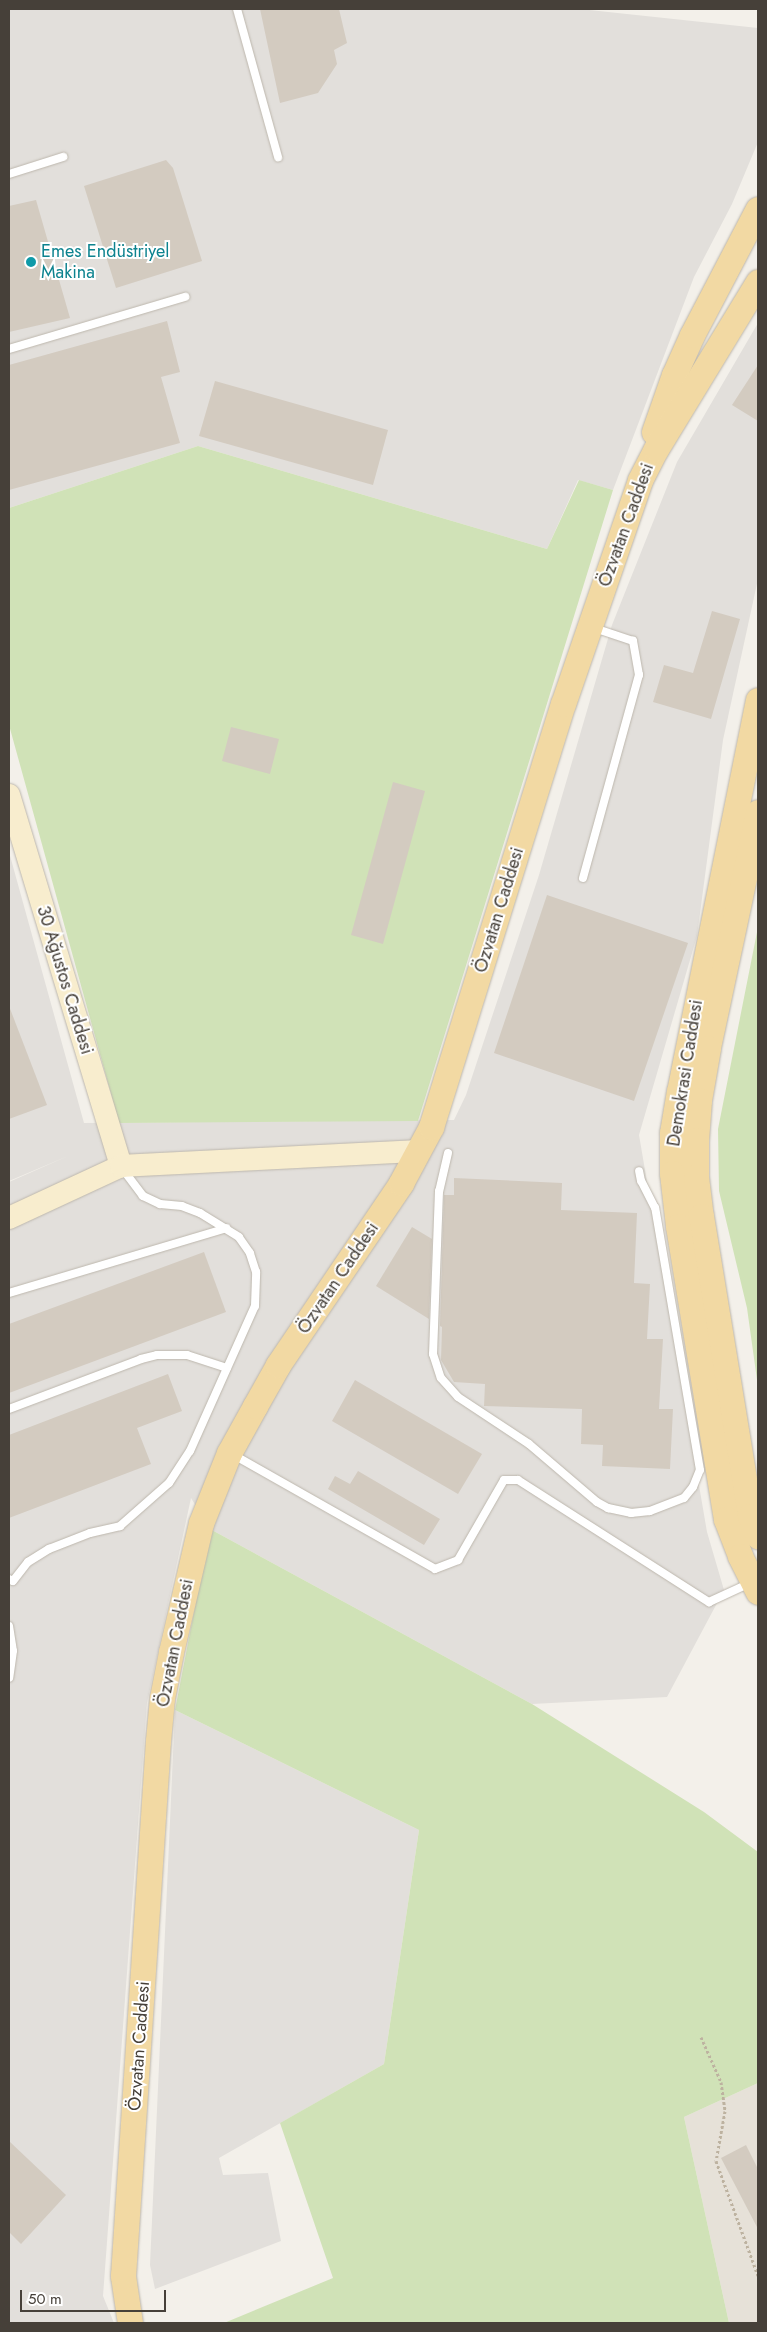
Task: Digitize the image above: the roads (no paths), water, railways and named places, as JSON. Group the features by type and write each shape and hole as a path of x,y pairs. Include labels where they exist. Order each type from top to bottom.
{"main road":[{"path":"640,480 674,375 692,335 758,209"},
{"name":"Özvatan Caddesi","path":"130,2323 123,2276 162,1698 201,1523 229,1453 278,1365 378,1218 419,1150 441,1098 560,713 640,480 656,449 758,282"},
{"name":"Demokrasi Caddesi","path":"755,1587 726,1520 678,1226 672,1173 672,1133 758,700"},
{"name":"Demokrasi Caddesi","path":"758,812 706,1057 699,1100 696,1177 750,1516 758,1536"}],"street":[{"name":"30 Ağustos Caddesi","path":"9,795 121,1166"},
{"path":"9,1218 121,1166 419,1150"}],"lane":[{"path":"237,9 278,158"},
{"path":"9,174 63,157"},
{"path":"9,349 186,297"},
{"path":"583,878 639,675 633,641 589,627"},
{"path":"448,1153 439,1190 433,1354 442,1378 458,1397 528,1444 597,1502 608,1508 631,1513 650,1511 684,1498 700,1470 656,1208 641,1181 639,1171"},
{"path":"9,1579 13,1581 28,1562 48,1549 90,1533 120,1526 169,1483 190,1451 252,1312 257,1282 254,1263 245,1245 227,1228 191,1209 182,1206 160,1204 142,1196 121,1166"},
{"path":"9,1292 227,1228"},
{"path":"9,1409 141,1358 158,1355 187,1355 227,1368"},
{"path":"229,1453 435,1569 458,1560 504,1480 518,1480 709,1602 755,1587"},
{"path":"9,1626 13,1651 9,1678"}],"place":[{"name":"Emes Endüstriyel Makina","path":"31,262"}]}
